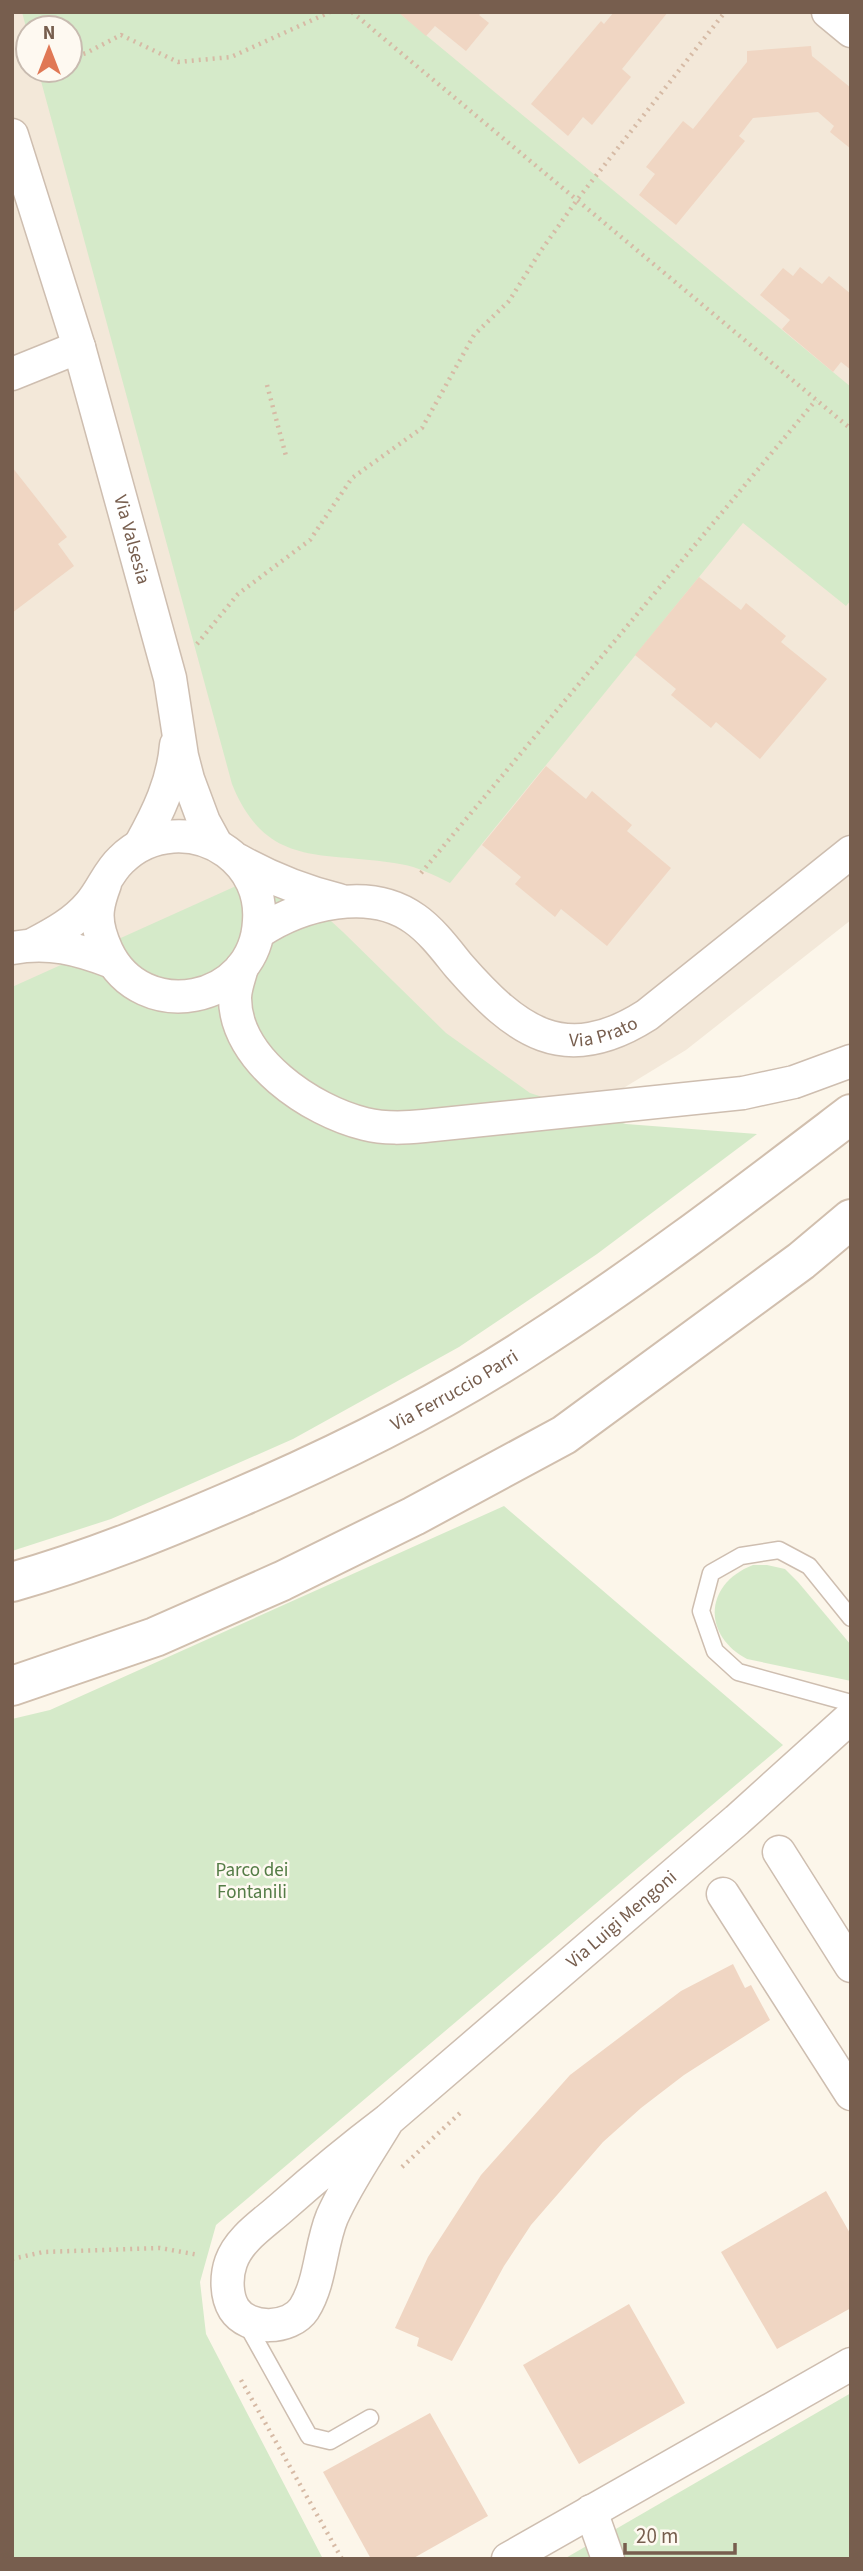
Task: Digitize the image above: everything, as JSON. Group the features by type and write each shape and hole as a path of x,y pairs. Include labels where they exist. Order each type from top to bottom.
{"main road":[{"name":"Via Ferruccio Parri","path":"12,1583 208,1511 347,1449 411,1417 523,1351 592,1305 851,1114"},
{"path":"12,1686 155,1637 282,1581 414,1516 564,1435 801,1261 851,1219"}],"street":[{"path":"828,12 851,32"},
{"name":"Via Valsesia","path":"12,135 79,347 170,678 178,734 195,799 227,852 253,881 260,906 259,932 250,957 233,977 211,991 184,998 156,994 132,982 112,962 101,938 98,911 104,884"},
{"path":"12,374 79,347"},
{"name":"Via Valsesia","path":"141,845 159,812 175,758 178,734"},
{"name":"Via Valsesia","path":"23,946 70,923 90,905 120,861 141,845 165,836 191,836 227,852"},
{"name":"Via Prato","path":"227,852 271,878 314,894 347,901"},
{"name":"Via Prato","path":"259,932 297,911 347,901 365,901 392,908 415,918 486,997 508,1016 537,1032 564,1040 595,1040 621,1031 647,1015 851,852"},
{"name":"Via Valsesia","path":"23,946 76,950 112,962"},
{"path":"242,967 235,997 237,1012 247,1041 265,1066 318,1105 351,1120 379,1127 416,1127 726,1096 794,1082 851,1061"},
{"name":"Via Luigi Mengoni","path":"231,2261 241,2242 335,2160 388,2120 737,1821 851,1717"},
{"path":"779,1852 851,1966"},
{"path":"723,1894 851,2094"},
{"name":"Via Luigi Mengoni","path":"243,2318 263,2326 287,2322 303,2311 313,2288 331,2219 388,2120"},
{"path":"231,2261 227,2279 229,2294 234,2309 243,2318"},
{"path":"508,2559 851,2364"},
{"path":"591,2511 608,2559"}],"lane":[{"path":"851,1618 809,1566 779,1550 741,1556 711,1573 701,1611 715,1651 738,1672 851,1703"},
{"path":"243,2318 309,2436 330,2441 370,2418"}],"path":[{"path":"84,54 121,35 178,62 231,57 330,12"},
{"path":"352,12 851,429"},
{"path":"194,648 238,594 310,540 352,478 422,428 474,335 509,301 577,200 725,12"},
{"path":"267,385 286,456"},
{"path":"421,873 816,400"},
{"path":"394,2174 460,2113"},
{"path":"12,2259 43,2252 160,2248 231,2261"},
{"path":"241,2380 342,2559"}],"shaded area":[{"path":"12,12 851,12 851,920 686,1050 538,1140 12,1309"}],"green space":[{"path":"398,12 851,387 851,600 846,606 743,523 450,883 407,865 301,851 281,844 262,831 246,812 232,784 42,84 84,84 84,14 23,14"},
{"path":"274,869 446,1033 530,1093 626,1124 757,1134 597,1254 459,1347 293,1439 111,1519 12,1551 12,987"},
{"name":"Parco dei Fontanili","path":"504,1506 783,1745 216,2225 200,2282 206,2334 323,2559 12,2559 12,1719 50,1710"},
{"path":"753,1565 785,1569 798,1582 851,1645 851,1681 747,1659 732,1649 716,1624 718,1597 725,1584"},
{"path":"851,2393 851,2559 564,2559"}],"building":[{"path":"398,12 482,12 479,15 489,23 466,51 435,26 426,36"},
{"path":"614,12 668,12 622,69 631,77 592,125 583,117 568,136 531,104 601,21 604,24"},
{"path":"811,46 812,56 851,88 851,149 830,132 834,126 818,112 753,118 739,136 745,141 676,225 639,195 655,174 646,167 683,121 693,129 747,62 747,51"},
{"path":"800,267 822,284 829,276 851,294 851,370 841,362 833,372 782,329 790,320 760,295 783,268 793,276"},
{"path":"12,467 67,537 58,544 74,566 12,613"},
{"path":"699,577 741,610 746,603 786,636 781,642 827,679 760,759 716,722 711,728 671,695 676,689 635,655"},
{"path":"546,766 586,799 592,791 632,825 627,831 671,868 607,946 561,909 555,917 515,884 521,877 482,845"},
{"path":"733,1964 745,1988 751,1985 770,2020 684,2075 603,2142 531,2225 504,2266 452,2361 417,2346 419,2338 395,2328 428,2257 481,2175 570,2075 681,1991"},
{"path":"826,2191 851,2235 851,2308 777,2349 721,2252"},
{"path":"629,2304 685,2403 579,2464 523,2365"},
{"path":"430,2413 488,2516 412,2559 371,2559 323,2472"}]}
